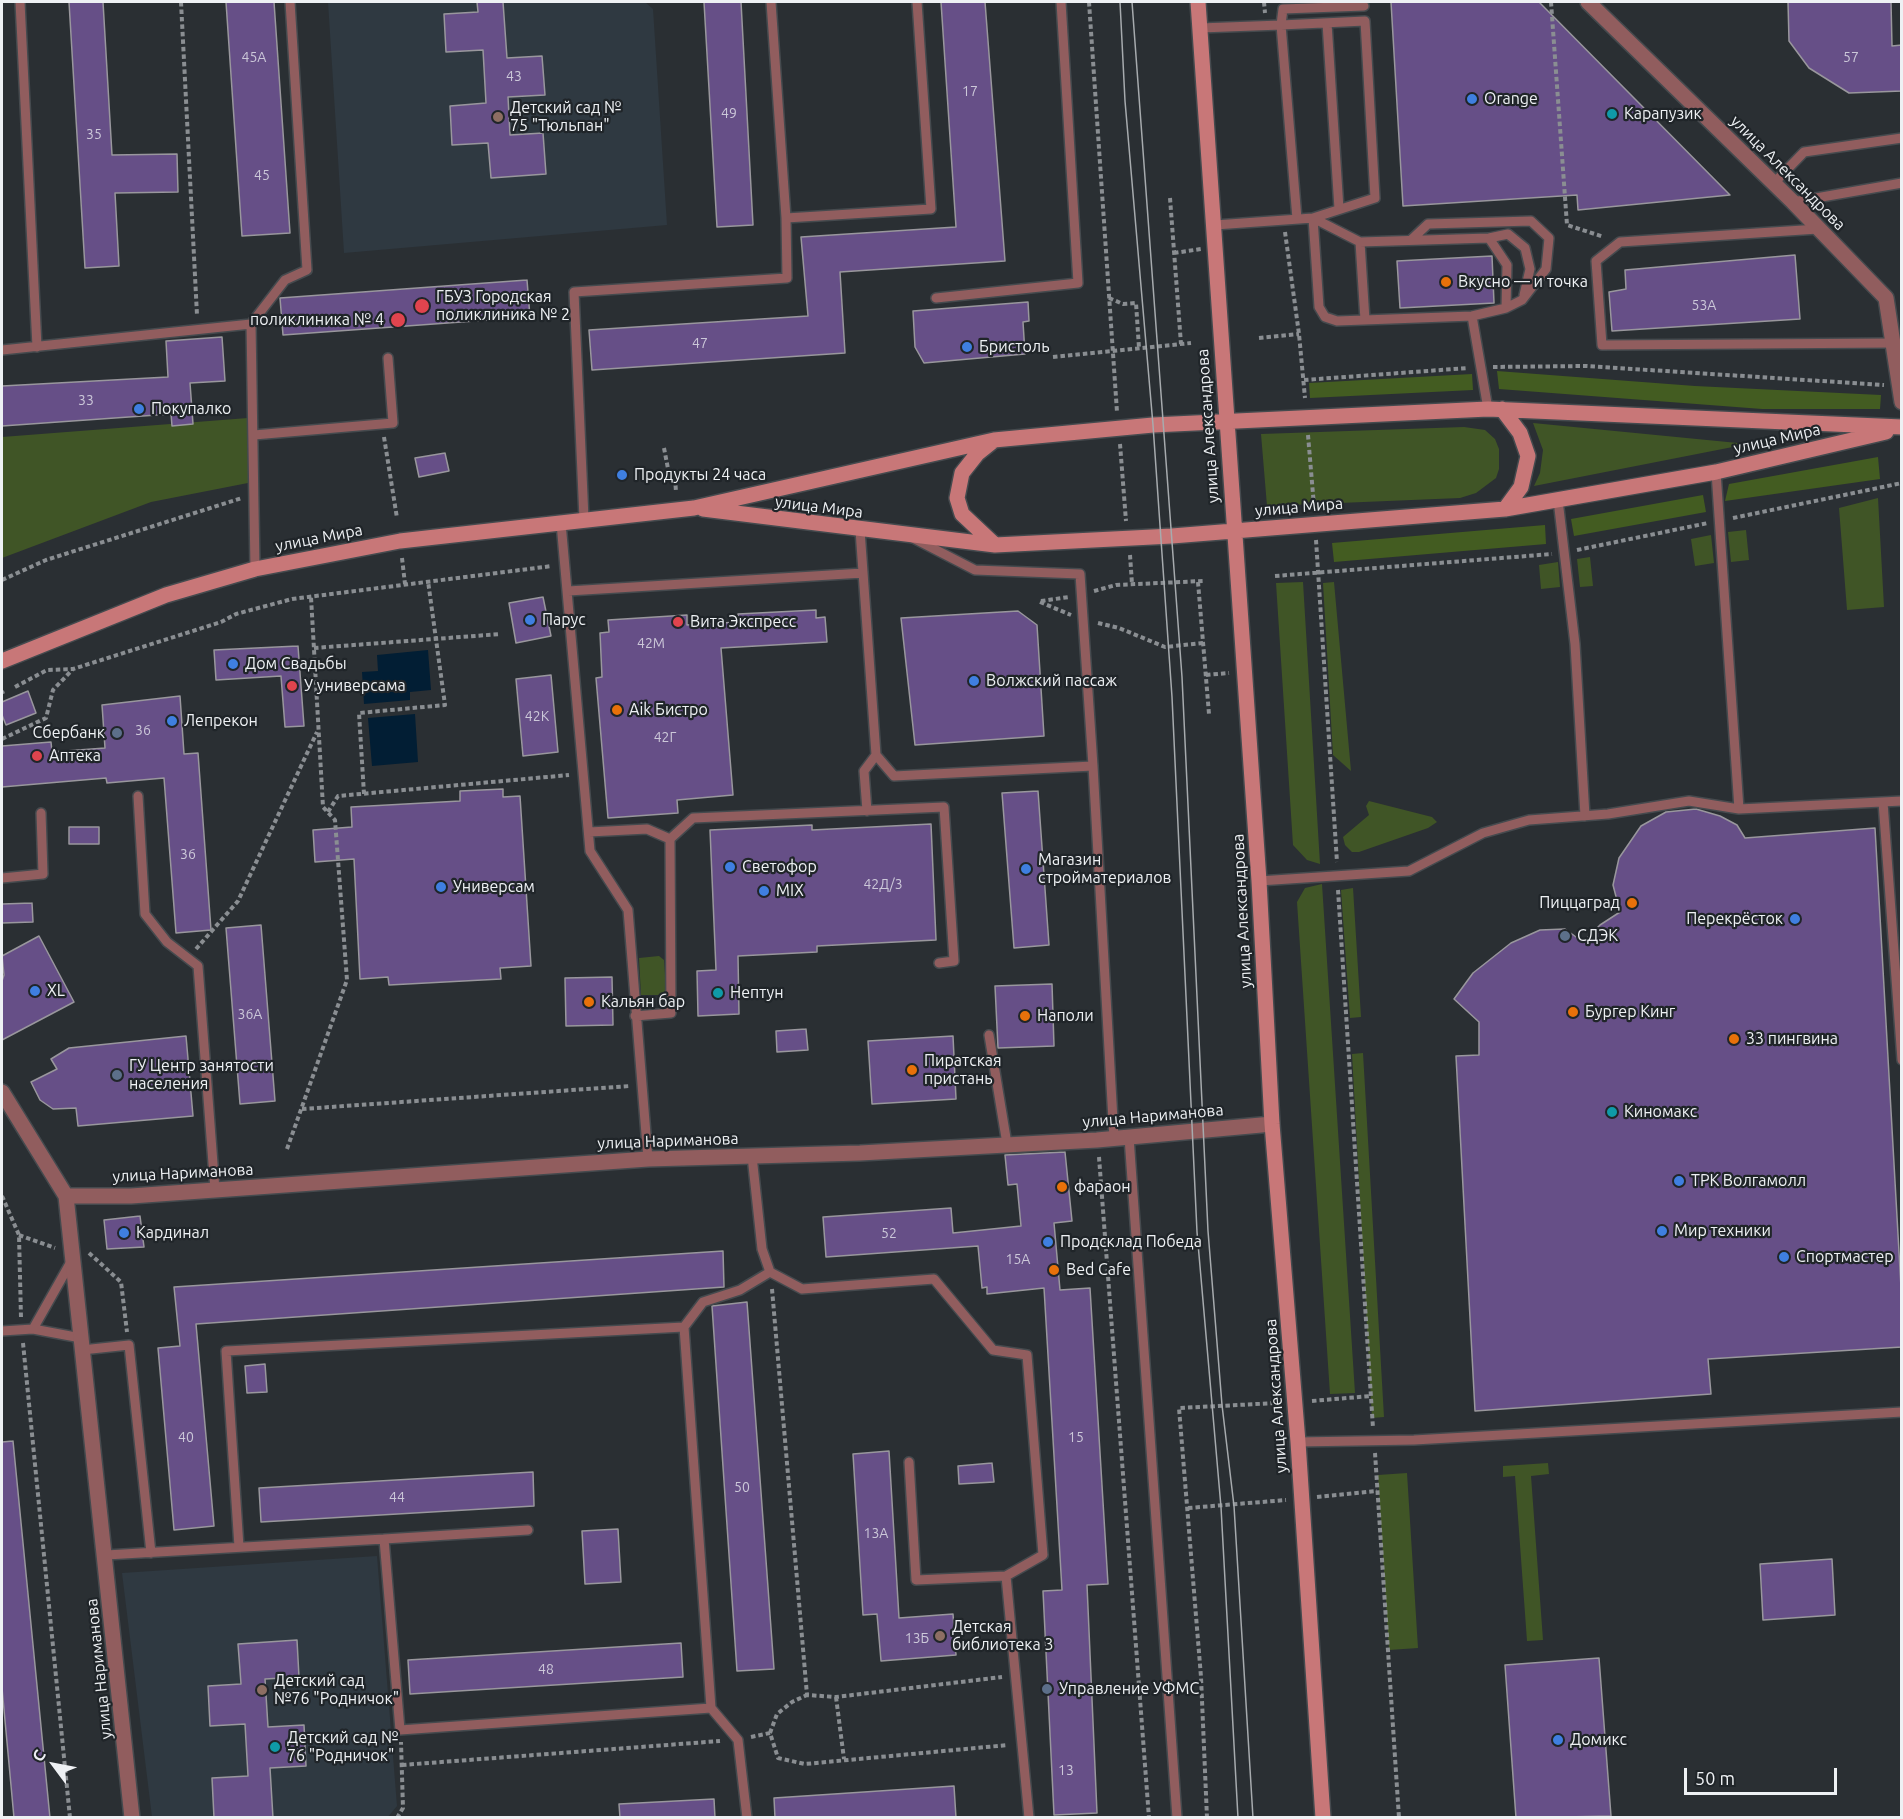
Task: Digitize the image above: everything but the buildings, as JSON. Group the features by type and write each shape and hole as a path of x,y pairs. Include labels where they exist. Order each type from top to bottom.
{"street":[{"name":"улица Александрова","path":"1198,2 1215,225 1225,421 1259,881 1272,1125 1298,1442 1323,1818"},
{"name":"улица Александрова","path":"1588,2 1774,183 1886,298 1902,402"},
{"name":"улица Мира","path":"2,661 166,595 255,569 400,541 694,508 994,440 1153,425 1495,409 1902,428"},
{"path":"1495,409 1520,433 1528,456 1521,487 1505,509"},
{"name":"улица Мира","path":"694,508 995,545 1233,531 1505,509 1716,472 1902,428"},
{"path":"994,440 977,454 962,473 957,498 962,514 995,545"},
{"name":"улица Нариманова","path":"2,1092 66,1196 106,1555 132,1818"},
{"name":"улица Нариманова","path":"66,1196 131,1196 214,1191 648,1159 860,1153 1097,1140 1272,1125"}],"lane":[{"path":"20,2 38,347"},
{"path":"255,569 256,494 251,324 285,280 308,270 290,2"},
{"path":"584,519 574,292 787,278 786,218 771,2"},
{"path":"786,218 931,209 917,2"},
{"path":"936,298 1078,283 1061,2"},
{"path":"1297,219 1281,24 1283,9 1364,6"},
{"path":"1200,28 1365,21 1375,198 1313,218 1215,225"},
{"path":"1327,23 1340,209"},
{"path":"1774,183 1804,152 1902,138"},
{"path":"1793,202 1902,183"},
{"path":"1313,218 1360,242 1490,238 1508,234 1525,248 1530,269 1522,300"},
{"path":"1313,218 1319,307 1325,317 1338,321 1472,316 1506,308 1522,300 1546,268 1549,238 1531,221 1428,224 1412,239"},
{"path":"1818,229 1620,242 1596,261 1602,345 1894,342"},
{"path":"1490,238 1507,265 1506,308"},
{"path":"1360,242 1365,320"},
{"path":"1472,316 1481,368 1495,409"},
{"path":"2,350 251,324"},
{"path":"254,435 393,423 388,358"},
{"path":"1716,472 1738,809"},
{"path":"1558,500 1575,644 1585,816"},
{"path":"561,523 590,851 628,910 648,1159"},
{"path":"860,530 876,755 894,776 1093,766"},
{"path":"908,536 975,570 1080,574 1121,1138 1177,1818"},
{"path":"568,591 863,573"},
{"path":"867,811 864,771 876,755"},
{"path":"138,796 145,914 167,942 198,966 214,1191"},
{"path":"1259,881 1409,871 1483,833 1529,819 1585,816 1689,801 1738,809 1902,801"},
{"path":"1883,802 1902,1060"},
{"path":"635,1016 671,1013 670,839 693,818 944,807 954,961 939,963"},
{"path":"2,878 43,874 40,813"},
{"path":"589,832 647,829 670,839"},
{"path":"989,1035 1007,1144"},
{"path":"752,1156 762,1249 770,1272 802,1289 934,1279 993,1350 1027,1355 1043,1555 1006,1576 916,1580 909,1462"},
{"path":"33,1329 73,1257"},
{"path":"747,1818 738,1740 711,1708 684,1327 703,1302 740,1290 770,1272"},
{"path":"239,1547 226,1351 684,1327"},
{"path":"2,1331 33,1329 81,1344 129,1345 151,1553"},
{"path":"1298,1442 1414,1440 1902,1412"},
{"path":"106,1555 528,1530"},
{"path":"384,1539 400,1730 711,1708"},
{"path":"1006,1576 1029,1818"}],"path":[{"path":"181,2 197,330"},
{"path":"1089,2 1117,412"},
{"path":"1551,2 1567,225 1620,242"},
{"path":"1170,198 1181,344"},
{"path":"1174,253 1216,248"},
{"path":"1109,298 1123,304 1136,303 1139,348"},
{"path":"1259,338 1299,333"},
{"path":"1053,357 1191,343"},
{"path":"1304,380 1481,368 1586,366 1900,386"},
{"path":"382,424 397,518"},
{"path":"1308,431 1314,506"},
{"path":"1120,444 1126,521"},
{"path":"664,448 670,479"},
{"path":"1275,576 1564,553 1902,483"},
{"path":"2,580 46,560 256,494"},
{"path":"1316,539 1399,1818"},
{"path":"1129,552 1132,584"},
{"path":"402,558 405,584"},
{"path":"15,687 48,670 73,669 221,622 236,614 311,597 565,565"},
{"path":"364,794 359,713 445,705 428,581"},
{"path":"1203,643 1165,647 1119,628 1084,620 1040,602 1116,585 1201,582 1209,714"},
{"path":"287,1149 346,980 335,820 323,807 311,597"},
{"path":"314,648 501,634"},
{"path":"2,740 46,718 53,690 73,669"},
{"path":"1206,675 1244,671"},
{"path":"187,958 238,901 319,729"},
{"path":"328,812 338,796 583,774"},
{"path":"302,1109 641,1085"},
{"path":"1097,1140 1112,1305 1149,1818"},
{"path":"2,1196 19,1235 22,1329 70,1818"},
{"path":"770,1272 807,1695"},
{"path":"1179,1408 1200,1665 1207,1818"},
{"path":"1015,1676 836,1697 807,1695 792,1701 777,1714 770,1733 778,1758 806,1764 1021,1743"},
{"path":"836,1697 844,1759"},
{"path":"397,1818 404,1808 400,1730"},
{"path":"402,1765 738,1740 770,1733"}],"shaded area":[{"name":"Детский сад № 75 \"Тюльпан\"","path":"328,2 645,2 653,9 667,225 344,253"},
{"name":"Детский сад №76 \"Родничок\"","path":"377,1556 397,1806 387,1818 152,1817 122,1573"}],"green space":[{"path":"1497,371 1695,386 1881,395 1880,409 1762,409 1499,389"},
{"path":"1472,374 1473,390 1310,398 1309,383"},
{"path":"248,418 253,482 151,502 2,558 2,437"},
{"path":"1533,423 1748,444 1534,486 1540,473 1543,450"},
{"path":"1464,427 1485,430 1495,439 1499,449 1499,469 1496,478 1476,493 1460,498 1267,506 1261,434"},
{"path":"1878,457 1880,479 1725,501 1729,484"},
{"path":"1703,495 1706,512 1574,536 1571,519"},
{"path":"1878,498 1884,607 1847,610 1839,508"},
{"path":"1545,525 1546,544 1334,562 1332,543"},
{"path":"1746,530 1749,560 1731,562 1728,532"},
{"path":"1711,535 1714,563 1695,566 1691,539"},
{"path":"1590,557 1593,586 1580,587 1577,559"},
{"path":"1558,562 1560,587 1541,589 1539,565"},
{"path":"1303,582 1320,864 1307,860 1293,845 1276,583"},
{"path":"1334,582 1351,771 1333,755 1323,583"},
{"path":"1369,801 1432,817 1437,822 1428,828 1359,852 1352,852 1345,845 1343,837 1369,815 1366,806"},
{"path":"1322,884 1355,1393 1330,1394 1297,902 1305,888"},
{"path":"1353,888 1361,1017 1350,1018 1341,890"},
{"path":"659,956 664,960 666,989 662,995 641,995 639,958"},
{"path":"1363,1053 1384,1417 1372,1418 1352,1054"},
{"path":"1548,1463 1549,1474 1531,1476 1543,1640 1527,1641 1515,1476 1503,1477 1503,1466"},
{"path":"1407,1473 1418,1648 1389,1650 1378,1475"}],"water":[{"path":"428,650 431,690 410,692 410,700 364,704 362,672 378,671 377,655"},
{"path":"415,714 418,762 372,766 368,718"}],"tram line":[{"path":"1120,2 1125,101 1153,425 1172,697 1197,1232 1221,1507 1238,1818"},
{"path":"1132,2 1182,677 1208,1231 1222,1405 1234,1506 1253,1818"}],"place":[{"name":"Orange","path":"1472,99"},
{"name":"Карапузик","path":"1612,114"},
{"name":"Детский сад № 75 \"Тюльпан\"","path":"498,117"},
{"name":"Вкусно — и точка","path":"1446,282"},
{"name":"ГБУЗ Городская поликлиника № 2","path":"422,306"},
{"name":"поликлиника № 4","path":"398,320"},
{"name":"Бристоль","path":"967,347"},
{"name":"Покупалко","path":"139,409"},
{"name":"Продукты 24 часа","path":"622,475"},
{"name":"Парус","path":"530,620"},
{"name":"Вита Экспресс","path":"678,622"},
{"name":"Дом Свадьбы","path":"233,664"},
{"name":"Волжский пассаж","path":"974,681"},
{"name":"У универсама","path":"292,686"},
{"name":"Aik Бистро","path":"617,710"},
{"name":"Лепрекон","path":"172,721"},
{"name":"Сбербанк","path":"117,733"},
{"name":"Аптека","path":"37,756"},
{"name":"Светофор","path":"730,867"},
{"name":"Магазин стройматериалов","path":"1026,869"},
{"name":"Универсам","path":"441,887"},
{"name":"MIX","path":"764,891"},
{"name":"Пиццаград","path":"1632,903"},
{"name":"Перекрёсток","path":"1795,919"},
{"name":"СДЭК","path":"1565,936"},
{"name":"XL","path":"35,991"},
{"name":"Нептун","path":"718,993"},
{"name":"Кальян бар","path":"589,1002"},
{"name":"Бургер Кинг","path":"1573,1012"},
{"name":"Наполи","path":"1025,1016"},
{"name":"33 пингвина","path":"1734,1039"},
{"name":"Пиратская пристань","path":"912,1070"},
{"name":"ГУ Центр занятости населения","path":"117,1075"},
{"name":"Киномакс","path":"1612,1112"},
{"name":"ТРК Волгамолл","path":"1679,1181"},
{"name":"фараон","path":"1062,1187"},
{"name":"Мир техники","path":"1662,1231"},
{"name":"Кардинал","path":"124,1233"},
{"name":"Продсклад Победа","path":"1048,1242"},
{"name":"Спортмастер","path":"1784,1257"},
{"name":"Bed Cafe","path":"1054,1270"},
{"name":"Детская библиотека 3","path":"940,1636"},
{"name":"Управление УФМС","path":"1047,1689"},
{"name":"Детский сад №76 \"Родничок\"","path":"262,1690"},
{"name":"Домикс","path":"1558,1740"},
{"name":"Детский сад № 76 \"Родничок\"","path":"275,1747"}]}
